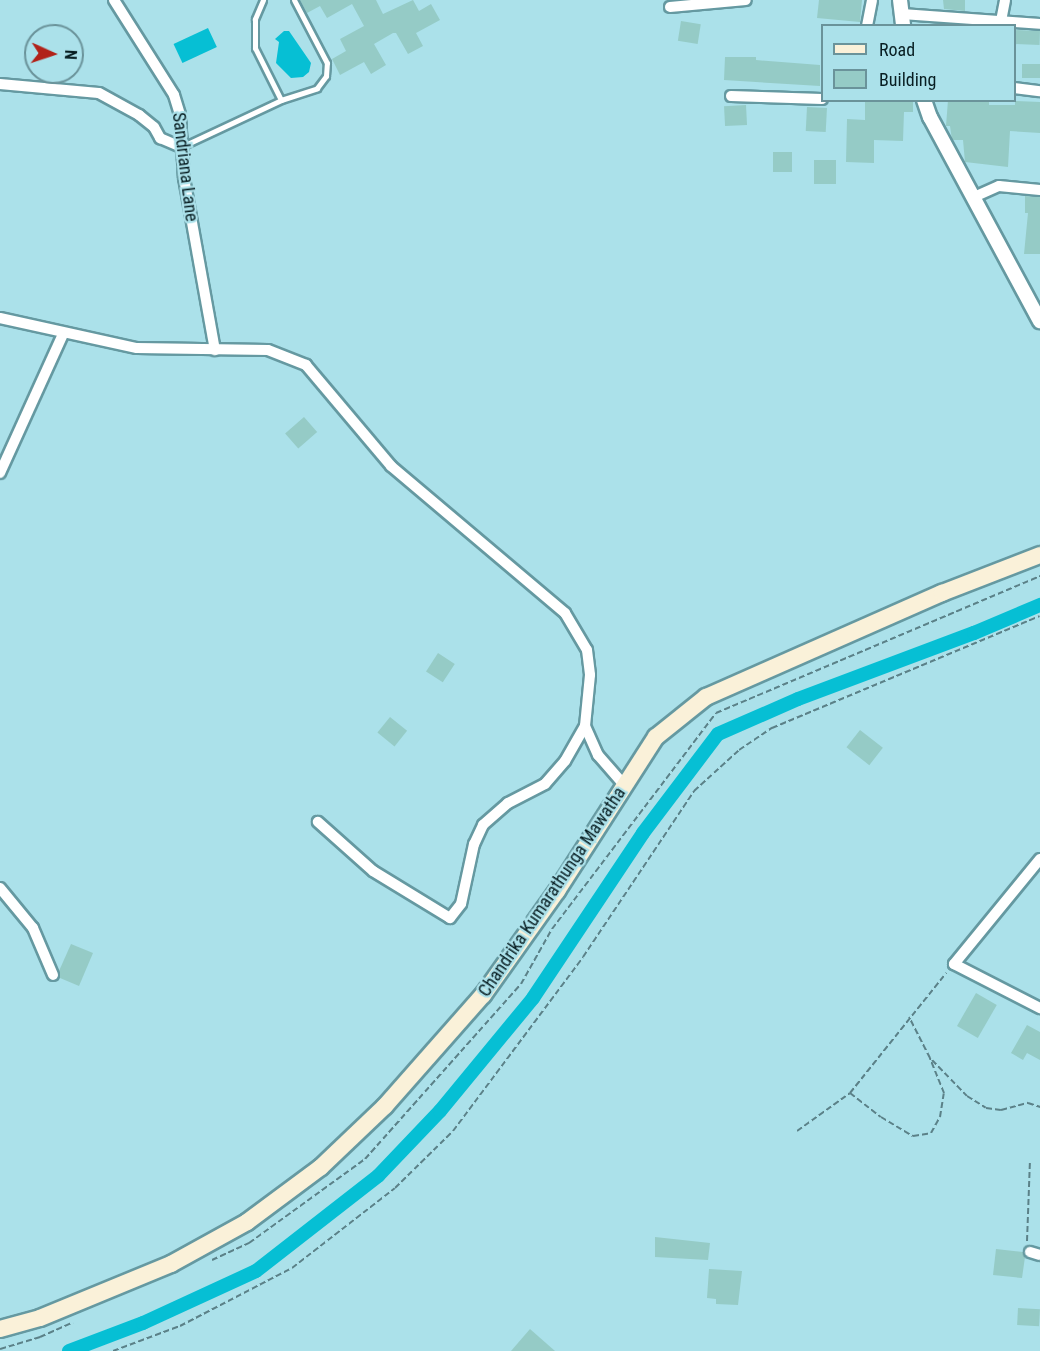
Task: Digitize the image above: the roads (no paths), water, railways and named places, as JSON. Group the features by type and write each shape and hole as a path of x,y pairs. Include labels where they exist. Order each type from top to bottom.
{"main road":[{"name":"Chandrika Kumarathunga Mawatha","path":"0,1329 40,1318 171,1264 247,1222 321,1167 386,1106 483,995 557,891 656,737 706,697 942,593 1040,555"}],"street":[{"name":"Sandriana Lane","path":"114,0 174,95 180,115 184,178 215,350"},
{"path":"670,7 746,0"},
{"path":"867,24 873,0"},
{"path":"900,0 903,20 1001,21 1040,24"},
{"path":"1001,21 1005,0"},
{"path":"0,84 99,93 139,115 153,127 160,138 181,147"},
{"path":"1016,88 1040,91"},
{"path":"731,96 821,99"},
{"path":"925,102 930,117 1040,321"},
{"path":"974,197 999,186 1040,190"},
{"path":"0,318 63,334 137,348 268,350 306,365 391,466 565,613 587,650 590,675 585,726 565,761 545,784 508,803 483,825 474,844 461,904 450,918 374,871 318,822"},
{"path":"0,473 63,334"},
{"path":"585,726 598,755 625,786"},
{"path":"1040,859 954,964 1040,1008"},
{"path":"0,888 33,928 52,975"}],"lane":[{"path":"263,0 255,19 255,48 281,100"},
{"path":"181,147 281,100 317,88 326,76 327,63 294,0"}],"water":[{"path":"208,28 217,47 182,63 174,44"},
{"path":"284,31 289,31 311,63 309,72 303,77 291,78 276,63 279,42 275,39"}],"waterway":[{"path":"69,1351 143,1323 256,1271 378,1176 440,1111 533,998 643,833 718,734 798,699 974,633 1040,605"}]}
